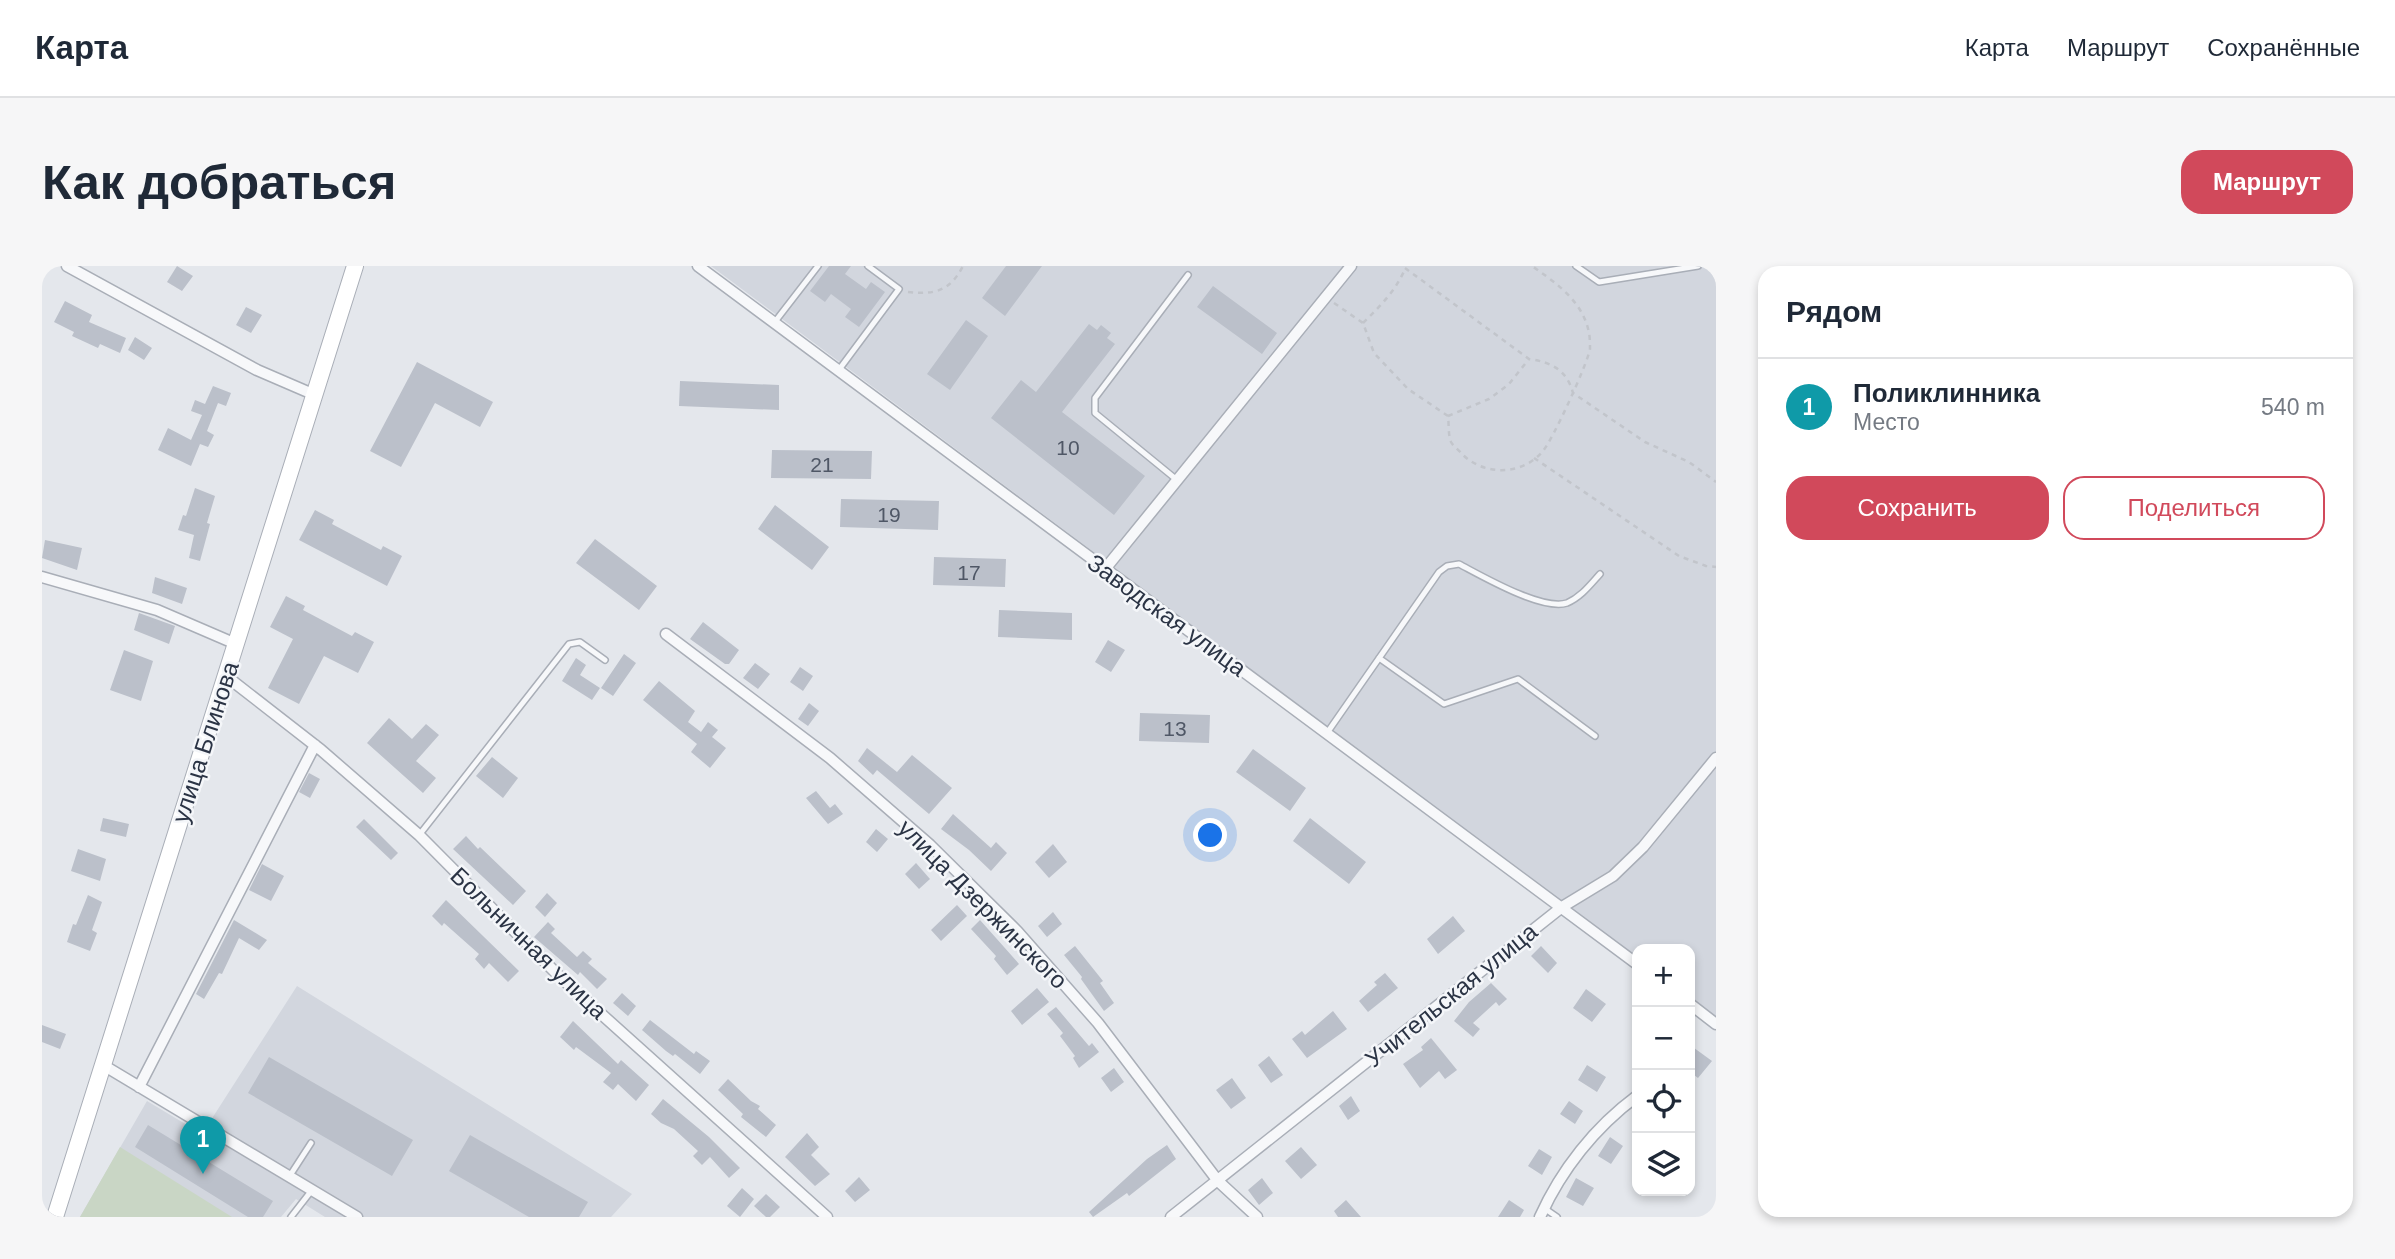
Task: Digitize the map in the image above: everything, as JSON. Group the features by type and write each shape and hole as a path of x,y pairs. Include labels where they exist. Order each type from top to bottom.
{"main road":[{"name":"улица Блинова","path":"55,1217 355,266"},
{"path":"42,1213 46,1217"}],"street":[{"path":"67,266 257,370 314,395"},
{"name":"Заводская улица","path":"698,266 1632,960"},
{"path":"1105,569 1351,266"},
{"path":"42,577 157,610 236,645"},
{"name":"улица Дзержинского","path":"666,634 830,758 930,845 1017,930 1098,1023 1218,1181 1257,1217"},
{"name":"Больничная улица","path":"226,676 315,745 419,835 559,976 827,1217"},
{"path":"139,1087 315,745"},
{"name":"Учительская улица","path":"1171,1217 1562,907 1613,876 1643,847 1716,758"},
{"path":"1694,1007 1716,1024"},
{"path":"103,1065 357,1217"},
{"path":"1542,1213 1554,1185 1615,1112 1632,1100"}],"lane":[{"path":"774,323 818,266"},
{"path":"838,370 899,289 867,266"},
{"path":"1576,266 1599,282 1698,266"},
{"path":"1177,480 1095,413 1095,398 1188,275"},
{"path":"1327,733 1439,572 1447,566 1459,564 1532,600 1564,604 1580,596 1600,574"},
{"path":"419,835 569,644 580,642 605,660"},
{"path":"1379,658 1444,705 1518,679 1595,736"},
{"path":"289,1177 311,1143"},
{"path":"290,1217 312,1190"},
{"path":"1542,1213 1557,1217"}],"path":[{"path":"899,289 902,292 929,295 944,289 957,277 963,266"},
{"path":"1448,415 1451,442 1473,464 1491,470 1508,470 1528,463 1543,451 1573,393 1590,350 1589,332 1582,315 1565,289 1532,266"},
{"path":"1363,323 1388,299 1406,267 1529,359 1545,361 1559,369 1569,378 1573,393 1645,442 1689,462 1716,482"},
{"path":"1325,297 1363,323 1374,353 1408,389 1448,415"},
{"path":"1448,415 1489,399 1509,384 1529,359"},
{"path":"1534,458 1679,556 1716,567"}],"shaded area":[{"path":"711,266 1716,266 1716,1017 1695,1001 1695,944 1632,944 1632,954"},
{"path":"297,986 632,1194 611,1217 325,1217 296,1199 281,1217 80,1217 147,1101 202,1134"}],"green space":[{"path":"120,1147 232,1217 80,1217"}],"building":[{"path":"177,266 193,276 182,291 167,282"},
{"path":"829,266 851,266 845,274 866,289 871,282 885,292 859,327 845,317 851,309 831,294 825,302 810,291"},
{"path":"1006,266 1042,266 1005,316 982,298"},
{"path":"1213,286 1277,333 1262,354 1197,307"},
{"path":"65,301 92,315 89,322 126,338 120,353 100,344 98,348 72,336 74,332 54,322"},
{"path":"246,307 262,315 251,333 236,325"},
{"path":"966,320 988,336 950,390 927,374"},
{"path":"1089,324 1097,330 1101,325 1111,333 1107,338 1115,344 1062,412 1145,476 1114,515 991,418 1021,380 1036,392"},
{"path":"135,337 152,348 144,360 128,350"},
{"path":"417,362 493,402 480,427 435,403 401,467 370,451"},
{"path":"680,381 779,385 779,410 679,406"},
{"path":"213,386 231,393 226,406 218,403 207,431 214,435 208,447 200,444 191,466 158,450 168,428 191,440 202,415 191,411 195,400 205,404"},
{"path":"772,450 872,451 871,479 771,478"},
{"path":"195,488 215,496 200,561 189,558 194,535 178,530 183,515 186,516"},
{"path":"841,499 939,501 938,530 840,527"},
{"path":"775,505 829,547 812,570 758,529"},
{"path":"315,510 334,520 332,524 381,550 383,546 402,556 387,586 299,540"},
{"path":"595,539 657,586 639,610 576,563"},
{"path":"45,540 82,548 77,570 42,558"},
{"path":"934,557 1006,559 1005,587 933,585"},
{"path":"155,577 187,588 182,604 152,593"},
{"path":"286,596 305,606 303,610 352,636 355,632 374,642 358,673 324,656 299,704 268,688 293,639 270,627"},
{"path":"999,610 1072,613 1072,640 998,637"},
{"path":"139,613 175,626 169,644 134,630"},
{"path":"703,622 739,650 729,664 725,664 690,639"},
{"path":"1108,640 1125,650 1111,672 1095,662"},
{"path":"124,650 153,661 141,701 110,690"},
{"path":"624,654 636,663 613,696 601,688"},
{"path":"576,658 586,665 580,675 600,688 592,700 562,681"},
{"path":"755,663 770,674 758,689 743,678"},
{"path":"800,667 813,676 803,691 790,682"},
{"path":"659,681 695,711 688,722 701,732 708,722 718,730 712,737 726,748 710,768 691,752 697,744 643,700"},
{"path":"809,703 819,711 808,726 798,719"},
{"path":"1140,713 1210,715 1209,743 1139,741"},
{"path":"389,718 412,739 426,724 439,735 416,761 436,778 423,793 367,743"},
{"path":"867,748 897,772 912,755 952,788 929,814 877,770 873,775 858,761"},
{"path":"1253,749 1306,788 1290,811 1236,772"},
{"path":"492,757 518,778 503,798 476,776"},
{"path":"309,773 320,779 310,798 299,792"},
{"path":"816,791 830,808 835,804 843,814 828,824 806,798"},
{"path":"953,814 991,848 996,842 1007,853 991,871 941,829"},
{"path":"103,818 129,824 126,837 100,831"},
{"path":"1310,818 1366,862 1349,884 1293,841"},
{"path":"364,819 398,853 391,860 356,827"},
{"path":"876,829 888,839 877,852 866,842"},
{"path":"466,836 526,891 513,905 453,849"},
{"path":"1053,844 1067,862 1049,878 1035,862"},
{"path":"78,849 106,859 100,881 71,871"},
{"path":"916,863 930,879 919,889 905,874"},
{"path":"262,864 284,876 271,901 249,890"},
{"path":"547,893 557,903 545,917 535,907"},
{"path":"88,895 102,902 92,930 97,933 90,951 67,942"},
{"path":"446,900 519,971 508,982 489,963 484,969 475,959 479,954 444,923 442,926 432,916"},
{"path":"957,905 967,916 941,941 931,930"},
{"path":"1053,912 1062,924 1047,937 1038,926"},
{"path":"1453,916 1465,931 1438,954 1427,939"},
{"path":"234,920 267,940 259,950 239,938 222,974 219,973 204,999 196,994"},
{"path":"980,920 1019,964 1007,975 994,959 996,956 971,929"},
{"path":"548,922 555,929 551,933 577,957 583,951 592,959 588,963 607,979 597,989 580,972 578,975 534,937"},
{"path":"1075,946 1103,981 1100,983 1114,1003 1104,1011 1064,955"},
{"path":"1541,946 1557,963 1548,973 1531,956"},
{"path":"1385,973 1398,988 1368,1012 1359,1001 1377,985 1374,982"},
{"path":"1491,983 1507,999 1499,1006 1496,1002 1473,1023 1480,1029 1473,1037 1454,1021 1469,1002"},
{"path":"1037,988 1049,1002 1022,1025 1011,1011"},
{"path":"1586,989 1606,1004 1592,1022 1573,1008"},
{"path":"622,993 636,1006 628,1016 613,1003"},
{"path":"1056,1007 1089,1046 1092,1043 1099,1052 1079,1068 1073,1058 1075,1056 1060,1036 1063,1033 1047,1014"},
{"path":"1333,1011 1347,1029 1307,1058 1292,1039 1302,1031 1305,1035"},
{"path":"650,1020 694,1054 696,1051 710,1061 700,1074 675,1054 673,1056 666,1051 642,1030"},
{"path":"573,1021 618,1064 621,1060 649,1085 636,1101 618,1084 613,1090 603,1082 611,1073 576,1047 574,1050 560,1037"},
{"path":"42,1025 66,1034 60,1049 42,1042"},
{"path":"1431,1038 1457,1070 1445,1079 1439,1071 1420,1088 1403,1064 1423,1050 1421,1047"},
{"path":"1695,1049 1712,1061 1698,1078 1695,1076"},
{"path":"1269,1056 1283,1075 1271,1083 1258,1065"},
{"path":"269,1057 413,1140 392,1176 248,1093"},
{"path":"1587,1065 1606,1077 1597,1092 1578,1080"},
{"path":"1114,1068 1124,1082 1111,1092 1101,1078"},
{"path":"1232,1078 1246,1098 1231,1109 1216,1090"},
{"path":"728,1079 760,1106 758,1109 776,1125 766,1137 741,1117 743,1114 718,1090"},
{"path":"1351,1096 1360,1111 1348,1120 1339,1106"},
{"path":"663,1099 709,1137 740,1168 729,1178 710,1157 702,1165 693,1156 698,1151 674,1129 651,1114"},
{"path":"1569,1101 1583,1111 1575,1124 1560,1114"},
{"path":"148,1125 273,1201 263,1217 248,1217 135,1147"},
{"path":"807,1133 819,1147 811,1155 830,1174 815,1186 785,1157"},
{"path":"470,1135 588,1202 579,1217 529,1217 449,1171"},
{"path":"1610,1137 1623,1146 1611,1164 1598,1156"},
{"path":"1167,1145 1176,1159 1129,1196 1127,1193 1093,1217 1089,1212 1147,1159"},
{"path":"1301,1147 1317,1165 1301,1179 1285,1161"},
{"path":"1539,1149 1552,1157 1542,1175 1528,1166"},
{"path":"859,1177 870,1190 855,1202 845,1191"},
{"path":"1262,1178 1273,1193 1259,1205 1248,1190"},
{"path":"1576,1178 1594,1188 1583,1206 1566,1197"},
{"path":"742,1188 754,1199 740,1217 727,1206"},
{"path":"766,1194 780,1207 770,1217 766,1217 754,1206"},
{"path":"1346,1200 1361,1217 1338,1217 1334,1211"},
{"path":"1509,1200 1524,1210 1520,1217 1498,1217"}],"place":[{"name":"Поликлинника","path":"203,1174"}]}
